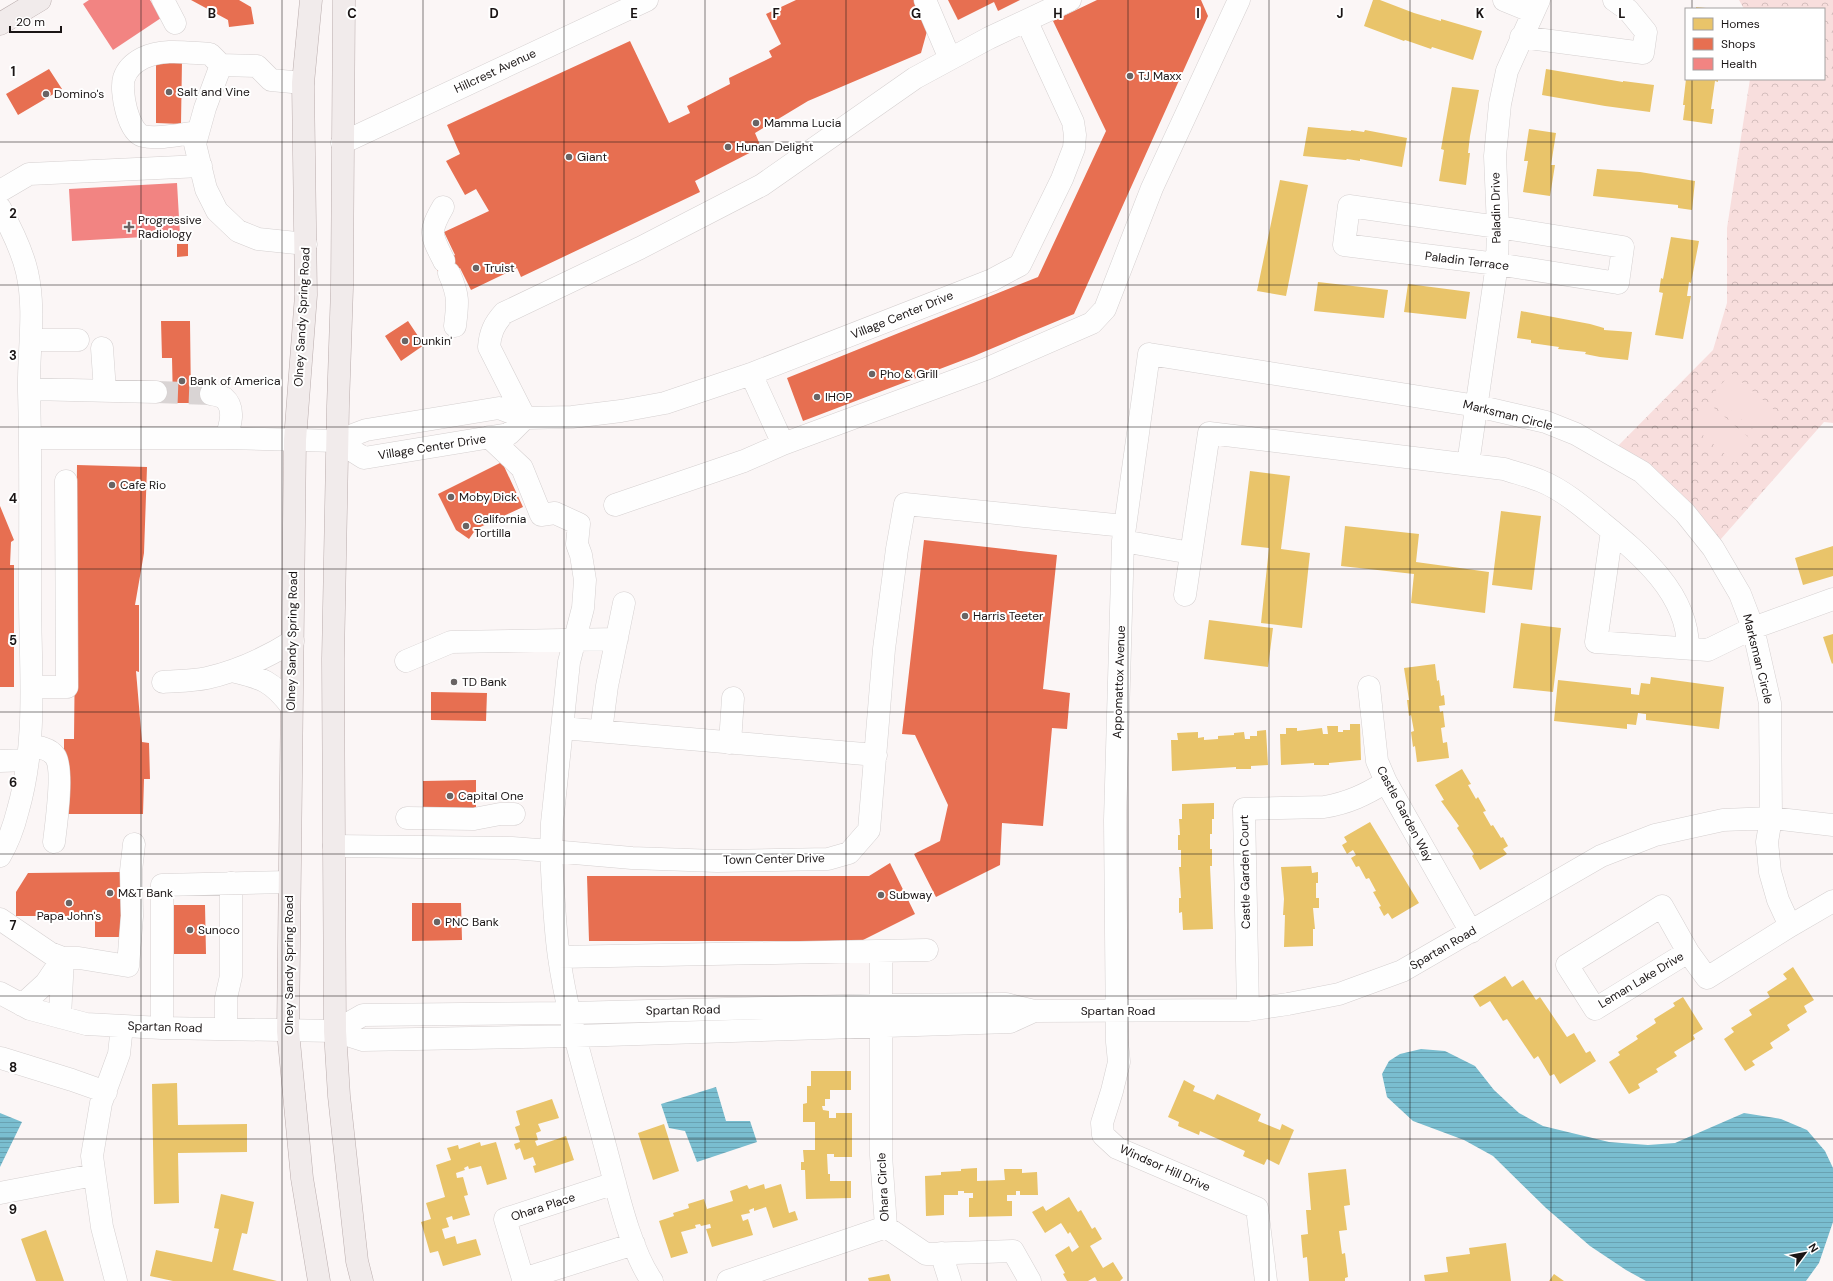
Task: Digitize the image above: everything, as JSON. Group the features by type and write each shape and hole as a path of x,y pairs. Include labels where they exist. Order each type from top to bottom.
{"main road":[{"path":"0,24 40,0"},
{"name":"Olney Sandy Spring Road","path":"311,0 303,83 306,295 295,440 288,1031 302,1178 319,1281"},
{"path":"344,0 342,288 337,441 333,658 335,1031 339,1096 357,1261 362,1281"}],"street":[{"path":"163,0 175,23"},
{"name":"Hillcrest Avenue","path":"342,143 648,0"},
{"path":"925,0 950,59"},
{"path":"525,418 489,347 490,335 497,321 504,313 640,248 762,185 914,78 989,38 1027,22 1070,0"},
{"path":"615,505 730,466 783,444 986,370 1092,323 1105,309 1152,188 1239,0"},
{"name":"Paladin Drive","path":"1468,464 1497,264 1498,227 1495,156 1500,104 1507,71 1536,6 1504,0"},
{"path":"1521,37 1643,53 1646,32 1628,10 1614,0"},
{"name":"Village Center Drive","path":"31,438 226,438 337,441 366,430 499,408 525,418 600,414 665,403 751,374 992,280 1020,265 1062,179 1074,148 1075,135 1073,122 1027,22"},
{"path":"198,132 160,137 142,136 135,130 127,113 123,90 124,77 131,66 144,57 166,52 210,54 221,65 257,66 271,80 303,83"},
{"path":"221,65 195,144 206,189 217,211 238,231 258,239 306,244"},
{"path":"0,191 30,174 201,166"},
{"name":"Paladin Terrace","path":"1349,206 1498,227 1623,247 1618,283 1497,264 1344,245 1349,206"},
{"path":"443,207 433,224 432,235 451,271 458,302 455,326"},
{"path":"0,208 8,246 27,272 31,317 29,389 31,438 30,634 32,687 29,753 25,786 11,834 0,856"},
{"path":"31,340 78,340"},
{"path":"102,348 105,391"},
{"name":"Marksman Circle","path":"1148,354 1477,406 1546,422 1576,434 1642,472 1685,513 1713,548 1740,594 1753,628 1770,703 1771,818"},
{"name":"Appomattox Avenue","path":"1118,1012 1115,820 1124,534 1148,354"},
{"path":"751,374 783,444"},
{"path":"29,389 156,392"},
{"path":"211,394 224,398 231,410 231,423 226,438"},
{"name":"Village Center Drive","path":"337,441 364,458 509,434 525,418"},
{"path":"1185,595 1209,433 1504,469 1542,481 1578,503 1654,568 1676,601 1688,632 1688,648"},
{"path":"489,438 522,468 541,515 556,513 579,524 577,544 581,554 585,580 583,608 569,662 552,823 551,851 559,957 576,1036 615,1183 634,1244 643,1266 652,1281"},
{"path":"32,687 67,687 66,481"},
{"name":"Town Center Drive","path":"334,846 512,848 632,858 717,861 828,859 849,853 869,830 896,549 906,504 1124,534"},
{"path":"1612,532 1596,642 1708,650 1753,628 1833,599"},
{"path":"1124,534 1191,553"},
{"path":"601,731 624,603"},
{"path":"406,661 451,642 575,638 617,639"},
{"path":"163,682 206,678 232,671 269,656 293,641"},
{"path":"232,671 259,677 278,689 291,706"},
{"name":"Castle Garden Way","path":"1369,687 1377,761 1386,782 1471,932"},
{"path":"730,743 733,698"},
{"path":"562,728 876,755"},
{"path":"0,761 29,753 40,747 52,752 56,757 59,767 58,806 54,842"},
{"name":"Castle Garden Court","path":"1248,1010 1244,809 1324,807 1348,803 1365,795 1386,782"},
{"path":"407,818 474,819 500,814 514,814"},
{"path":"1771,818 1767,842 1770,872 1778,900 1790,926"},
{"name":"Spartan Road","path":"335,1031 363,1015 571,1013 880,1015 1010,1022 1034,1011 1118,1012 1248,1010 1339,994 1402,971 1601,856 1655,835 1723,820 1771,818 1833,825"},
{"path":"0,919 50,953 63,958 79,958 128,966 132,916 131,871 134,844"},
{"path":"162,1028 162,886 290,882"},
{"path":"226,1030 226,998 231,976 231,883"},
{"name":"Leman Lake Drive","path":"1688,952 1595,1008 1567,965 1662,906 1688,952 1707,978 1833,901"},
{"path":"559,957 927,950"},
{"name":"Ohara Circle","path":"728,1281 886,1227 881,1155 881,952"},
{"path":"22,1005 46,983 63,958"},
{"path":"60,1017 63,958"},
{"name":"Spartan Road","path":"0,993 30,1009 86,1024 226,1030 335,1031 363,1040 576,1036 880,1015"},
{"name":"Windsor Hill Drive","path":"1118,1012 1119,1062 1102,1123 1103,1135 1117,1148 1256,1208 1266,1281"},
{"path":"116,1281 102,1227 92,1156 101,1103 120,1054 122,1026"},
{"path":"1,1058 106,1092"},
{"path":"0,1193 94,1175"},
{"name":"Ohara Place","path":"615,1183 504,1219 523,1279 634,1244"},
{"path":"886,1227 926,1254 1013,1252 1030,1281"},
{"path":"941,1253 950,1281"}],"green space":[{"path":"1739,0 1833,0 1833,423 1824,422 1713,548 1610,454 1713,350 1727,303 1727,228 1750,80 1825,80 1825,8 1743,8"},
{"path":"1731,373 1777,412 1759,434 1712,395"},
{"path":"1707,402 1753,441 1735,463 1689,423"}],"water":[{"path":"1421,1049 1445,1051 1475,1066 1494,1090 1519,1113 1543,1126 1609,1142 1648,1145 1675,1143 1744,1113 1781,1119 1807,1130 1825,1151 1833,1168 1833,1222 1819,1263 1806,1281 1646,1281 1626,1270 1590,1246 1546,1208 1493,1156 1464,1140 1413,1121 1387,1097 1382,1074 1389,1061 1400,1054"},
{"path":"716,1087 726,1121 750,1121 757,1142 697,1162 685,1131 669,1128 661,1104"},
{"path":"0,1113 22,1122 0,1167"}],"building: Homes":[{"path":"1373,0 1380,0 1414,13 1482,31 1473,60 1432,47 1431,49 1405,40 1404,41 1364,26"},
{"path":"1546,69 1623,82 1654,85 1650,112 1542,95"},
{"path":"1686,80 1718,80 1718,82 1715,81 1711,109 1714,109 1712,124 1683,120 1685,105 1683,105"},
{"path":"1452,87 1479,90 1470,136 1468,153 1470,153 1466,185 1439,181 1444,150 1441,149"},
{"path":"1308,127 1364,132 1365,130 1407,138 1402,167 1360,159 1360,161 1303,156"},
{"path":"1529,129 1556,133 1551,165 1555,165 1550,196 1523,192 1528,161 1524,161"},
{"path":"1597,169 1640,172 1695,181 1692,210 1678,208 1678,205 1593,196"},
{"path":"1280,180 1308,185 1286,296 1257,291"},
{"path":"1671,237 1699,241 1691,283 1689,282 1687,296 1691,296 1683,339 1655,335 1663,293 1659,292 1661,278 1663,279"},
{"path":"1318,282 1388,290 1384,318 1314,311"},
{"path":"1408,284 1470,292 1466,319 1404,312"},
{"path":"1521,311 1590,324 1604,328 1604,330 1632,332 1628,360 1600,357 1585,354 1586,352 1558,349 1559,347 1531,343 1531,340 1517,338"},
{"path":"1250,471 1290,476 1281,549 1310,553 1302,628 1261,623 1269,548 1241,545"},
{"path":"1501,511 1541,516 1532,590 1492,585"},
{"path":"1345,526 1419,534 1416,562 1489,572 1485,613 1411,603 1414,574 1341,566"},
{"path":"1833,546 1833,576 1803,585 1795,558"},
{"path":"1209,620 1273,628 1268,667 1204,659"},
{"path":"1521,623 1561,628 1553,692 1513,688"},
{"path":"1833,634 1833,663 1832,664 1823,637"},
{"path":"1435,664 1441,696 1444,695 1445,705 1439,706 1440,712 1443,711 1445,727 1441,728 1443,743 1447,742 1449,758 1417,762 1415,746 1413,747 1411,732 1414,731 1411,715 1409,716 1407,700 1409,700 1404,668"},
{"path":"1651,677 1724,687 1719,729 1646,720 1646,714 1638,713 1636,725 1627,724 1627,729 1554,721 1558,680 1631,688 1631,694 1639,695 1641,683 1650,684"},
{"path":"1350,724 1360,724 1361,760 1329,763 1329,765 1314,765 1314,763 1281,765 1280,734 1286,734 1286,728 1297,728 1297,731 1322,728 1323,734 1328,734 1327,726 1338,726 1338,732 1343,732 1343,730 1350,730"},
{"path":"1266,730 1268,765 1251,766 1251,769 1236,769 1236,767 1172,771 1171,740 1178,740 1177,733 1198,732 1198,738 1204,737 1204,740 1218,739 1218,736 1234,735 1234,733 1244,732 1245,739 1250,739 1250,736 1257,736 1257,731"},
{"path":"1462,769 1471,784 1468,785 1476,799 1478,797 1486,811 1483,812 1491,826 1493,825 1508,846 1503,849 1507,854 1480,870 1472,856 1474,854 1457,828 1459,826 1441,801 1444,800 1435,785"},
{"path":"1214,803 1214,819 1212,819 1212,834 1210,834 1210,849 1212,849 1212,866 1210,866 1213,929 1183,930 1182,912 1179,913 1179,898 1181,898 1179,867 1181,867 1181,850 1178,850 1178,835 1180,835 1179,819 1182,819 1182,804"},
{"path":"1370,822 1419,903 1392,919 1388,913 1384,916 1379,907 1381,906 1373,892 1376,891 1369,878 1366,879 1359,866 1356,867 1351,858 1356,855 1353,850 1347,854 1342,845 1347,842 1344,837"},
{"path":"1311,866 1312,873 1318,872 1316,898 1319,898 1319,908 1313,908 1315,929 1313,929 1313,946 1284,947 1285,915 1283,915 1284,899 1281,867"},
{"path":"1793,967 1814,1000 1804,1006 1807,1012 1787,1025 1790,1030 1770,1043 1773,1048 1752,1061 1755,1065 1745,1071 1724,1039 1734,1032 1731,1028 1752,1015 1749,1010 1770,997 1767,992 1787,979 1783,974"},
{"path":"1505,976 1512,987 1523,980 1536,1000 1540,997 1567,1037 1574,1033 1586,1053 1590,1051 1596,1061 1560,1084 1554,1074 1550,1076 1538,1056 1534,1059 1507,1019 1503,1021 1490,1001 1480,1007 1473,996"},
{"path":"1683,997 1703,1029 1693,1035 1695,1039 1674,1052 1677,1056 1656,1069 1658,1072 1638,1084 1640,1088 1629,1094 1609,1062 1620,1055 1618,1052 1638,1039 1636,1036 1656,1023 1654,1019 1675,1006 1673,1003"},
{"path":"811,1071 851,1071 851,1090 830,1090 830,1099 825,1099 825,1106 822,1106 823,1110 829,1111 829,1118 836,1118 836,1113 852,1113 852,1157 834,1157 834,1154 827,1154 828,1174 830,1174 830,1181 851,1181 851,1198 806,1199 805,1170 801,1170 801,1162 804,1162 803,1150 815,1150 815,1122 803,1122 803,1104 807,1103 807,1086 811,1086"},
{"path":"1184,1080 1195,1086 1193,1091 1214,1100 1217,1094 1261,1114 1258,1121 1280,1130 1282,1124 1294,1130 1279,1165 1267,1159 1264,1165 1243,1156 1245,1151 1200,1131 1199,1135 1178,1126 1179,1122 1168,1117"},
{"path":"177,1083 178,1125 247,1124 247,1152 178,1153 179,1203 154,1204 152,1084"},
{"path":"552,1099 559,1118 538,1124 541,1131 536,1133 538,1140 535,1141 537,1146 566,1136 574,1160 535,1173 533,1166 536,1165 533,1157 524,1160 520,1148 516,1150 514,1144 520,1142 515,1127 520,1125 516,1111"},
{"path":"664,1124 679,1171 653,1180 638,1133"},
{"path":"480,1142 481,1146 496,1142 507,1179 487,1185 481,1166 469,1169 468,1166 464,1168 465,1170 456,1173 457,1178 463,1177 468,1195 464,1196 470,1215 453,1220 452,1216 446,1218 449,1227 442,1229 445,1239 455,1236 457,1244 476,1239 481,1255 443,1266 438,1251 430,1253 421,1222 431,1219 426,1203 445,1197 436,1165 451,1160 447,1148 458,1145 459,1149"},
{"path":"977,1168 977,1181 1005,1180 1004,1169 1022,1169 1022,1173 1037,1172 1038,1195 1020,1195 1020,1191 1016,1191 1016,1195 1007,1195 1007,1201 1012,1201 1012,1216 969,1217 969,1198 973,1198 973,1193 958,1191 958,1195 944,1195 944,1215 926,1216 925,1176 941,1175 941,1172 961,1171 961,1169"},
{"path":"1346,1169 1350,1205 1344,1206 1347,1230 1339,1231 1342,1254 1345,1253 1348,1277 1345,1278 1345,1281 1309,1281 1307,1257 1303,1258 1301,1235 1308,1234 1306,1210 1311,1210 1308,1173"},
{"path":"764,1184 765,1189 781,1184 789,1213 795,1211 798,1220 773,1228 766,1207 754,1211 754,1208 749,1210 750,1213 741,1215 743,1221 748,1219 753,1235 712,1247 706,1229 711,1228 710,1224 701,1226 700,1224 695,1225 696,1228 681,1232 688,1253 671,1258 659,1221 674,1216 673,1213 689,1208 688,1204 704,1199 707,1209 733,1201 730,1191 747,1185 749,1189"},
{"path":"221,1194 254,1202 247,1234 242,1233 233,1270 277,1281 173,1281 150,1276 156,1250 212,1262 219,1229 214,1228"},
{"path":"1069,1197 1078,1212 1081,1210 1092,1229 1095,1227 1102,1239 1090,1246 1103,1268 1113,1262 1123,1278 1120,1281 1097,1281 1095,1277 1088,1281 1067,1281 1063,1274 1065,1273 1055,1255 1069,1246 1072,1252 1079,1247 1070,1232 1068,1234 1061,1223 1045,1233 1032,1212 1043,1206 1046,1211"},
{"path":"46,1230 64,1281 36,1281 21,1239"},
{"path":"1506,1243 1511,1281 1425,1281 1424,1275 1448,1272 1446,1257 1470,1254 1469,1248"},
{"path":"889,1274 891,1281 869,1281 868,1278"},
{"path":"1554,1274 1564,1281 1549,1281"}],"building: Shops":[{"path":"191,0 239,0 251,7 254,24 229,27 228,20"},
{"path":"796,0 917,0 929,24 921,53 808,101 755,133 761,147 695,181 700,192 521,277 517,268 471,290 460,268 441,278 435,265 455,255 444,232 489,211 476,189 465,195 446,161 460,154 447,125 630,41 669,123 690,113 687,106 730,84 729,78 772,57 769,51 781,44 766,14"},
{"path":"948,0 1020,0 998,11 994,2 958,20"},
{"path":"1097,0 1201,0 1208,16 1074,314 974,356 803,421 787,378 1038,277 1106,131 1053,21"},
{"name":"Salt and Vine","path":"156,59 182,60 181,124 156,123"},
{"path":"49,69 62,89 18,115 6,94"},
{"path":"177,244 188,244 188,256 177,257"},
{"name":"Bank of America","path":"161,321 190,321 191,403 173,403 172,358 162,358"},
{"name":"Dunkin'","path":"408,321 424,345 401,361 385,336"},
{"path":"502,462 523,507 476,529 469,539 456,530 438,494"},
{"path":"77,465 147,467 144,553 135,605 139,605 139,672 136,671 142,742 149,743 150,779 144,779 143,814 64,814 64,739 74,739"},
{"path":"0,506 14,540 11,542 10,565 14,565 14,687 0,687"},
{"path":"924,540 1057,555 1043,689 1070,693 1067,729 1052,728 1043,826 1002,823 1000,865 936,897 914,854 940,841 948,805 915,735 902,734"},
{"path":"431,692 487,693 486,721 431,720"},
{"name":"Capital One","path":"476,780 476,811 423,812 423,781"},
{"path":"890,863 915,914 861,941 589,941 587,876 869,876"},
{"path":"124,872 123,937 95,937 95,916 16,916 16,892 28,873"},
{"name":"PNC Bank","path":"412,903 461,903 462,940 412,941"},
{"name":"Sunoco","path":"174,905 205,905 206,954 174,954"}],"building: Health":[{"path":"89,0 150,0 161,18 113,50 83,4"},
{"path":"177,183 180,235 72,241 69,189"}],"tunnel":[{"path":"156,392 211,394"}],"place":[{"name":"TJ Maxx","path":"1130,76"},
{"name":"Salt and Vine","path":"169,92"},
{"name":"Domino's","path":"46,94"},
{"name":"Mamma Lucia","path":"756,123"},
{"name":"Hunan Delight","path":"728,147"},
{"name":"Giant","path":"569,157"},
{"name":"Progressive Radiology","path":"129,227"},
{"name":"Truist","path":"476,268"},
{"name":"Dunkin'","path":"405,341"},
{"name":"Pho & Grill","path":"872,374"},
{"name":"Bank of America","path":"182,381"},
{"name":"IHOP","path":"817,397"},
{"name":"Cafe Rio","path":"112,485"},
{"name":"Moby Dick","path":"451,497"},
{"name":"California Tortilla","path":"466,526"},
{"name":"Harris Teeter","path":"965,616"},
{"name":"TD Bank","path":"454,682"},
{"name":"Capital One","path":"450,796"},
{"name":"M&T Bank","path":"110,893"},
{"name":"Subway","path":"881,895"},
{"name":"Papa John's","path":"69,903"},
{"name":"PNC Bank","path":"437,922"},
{"name":"Sunoco","path":"190,930"}]}
